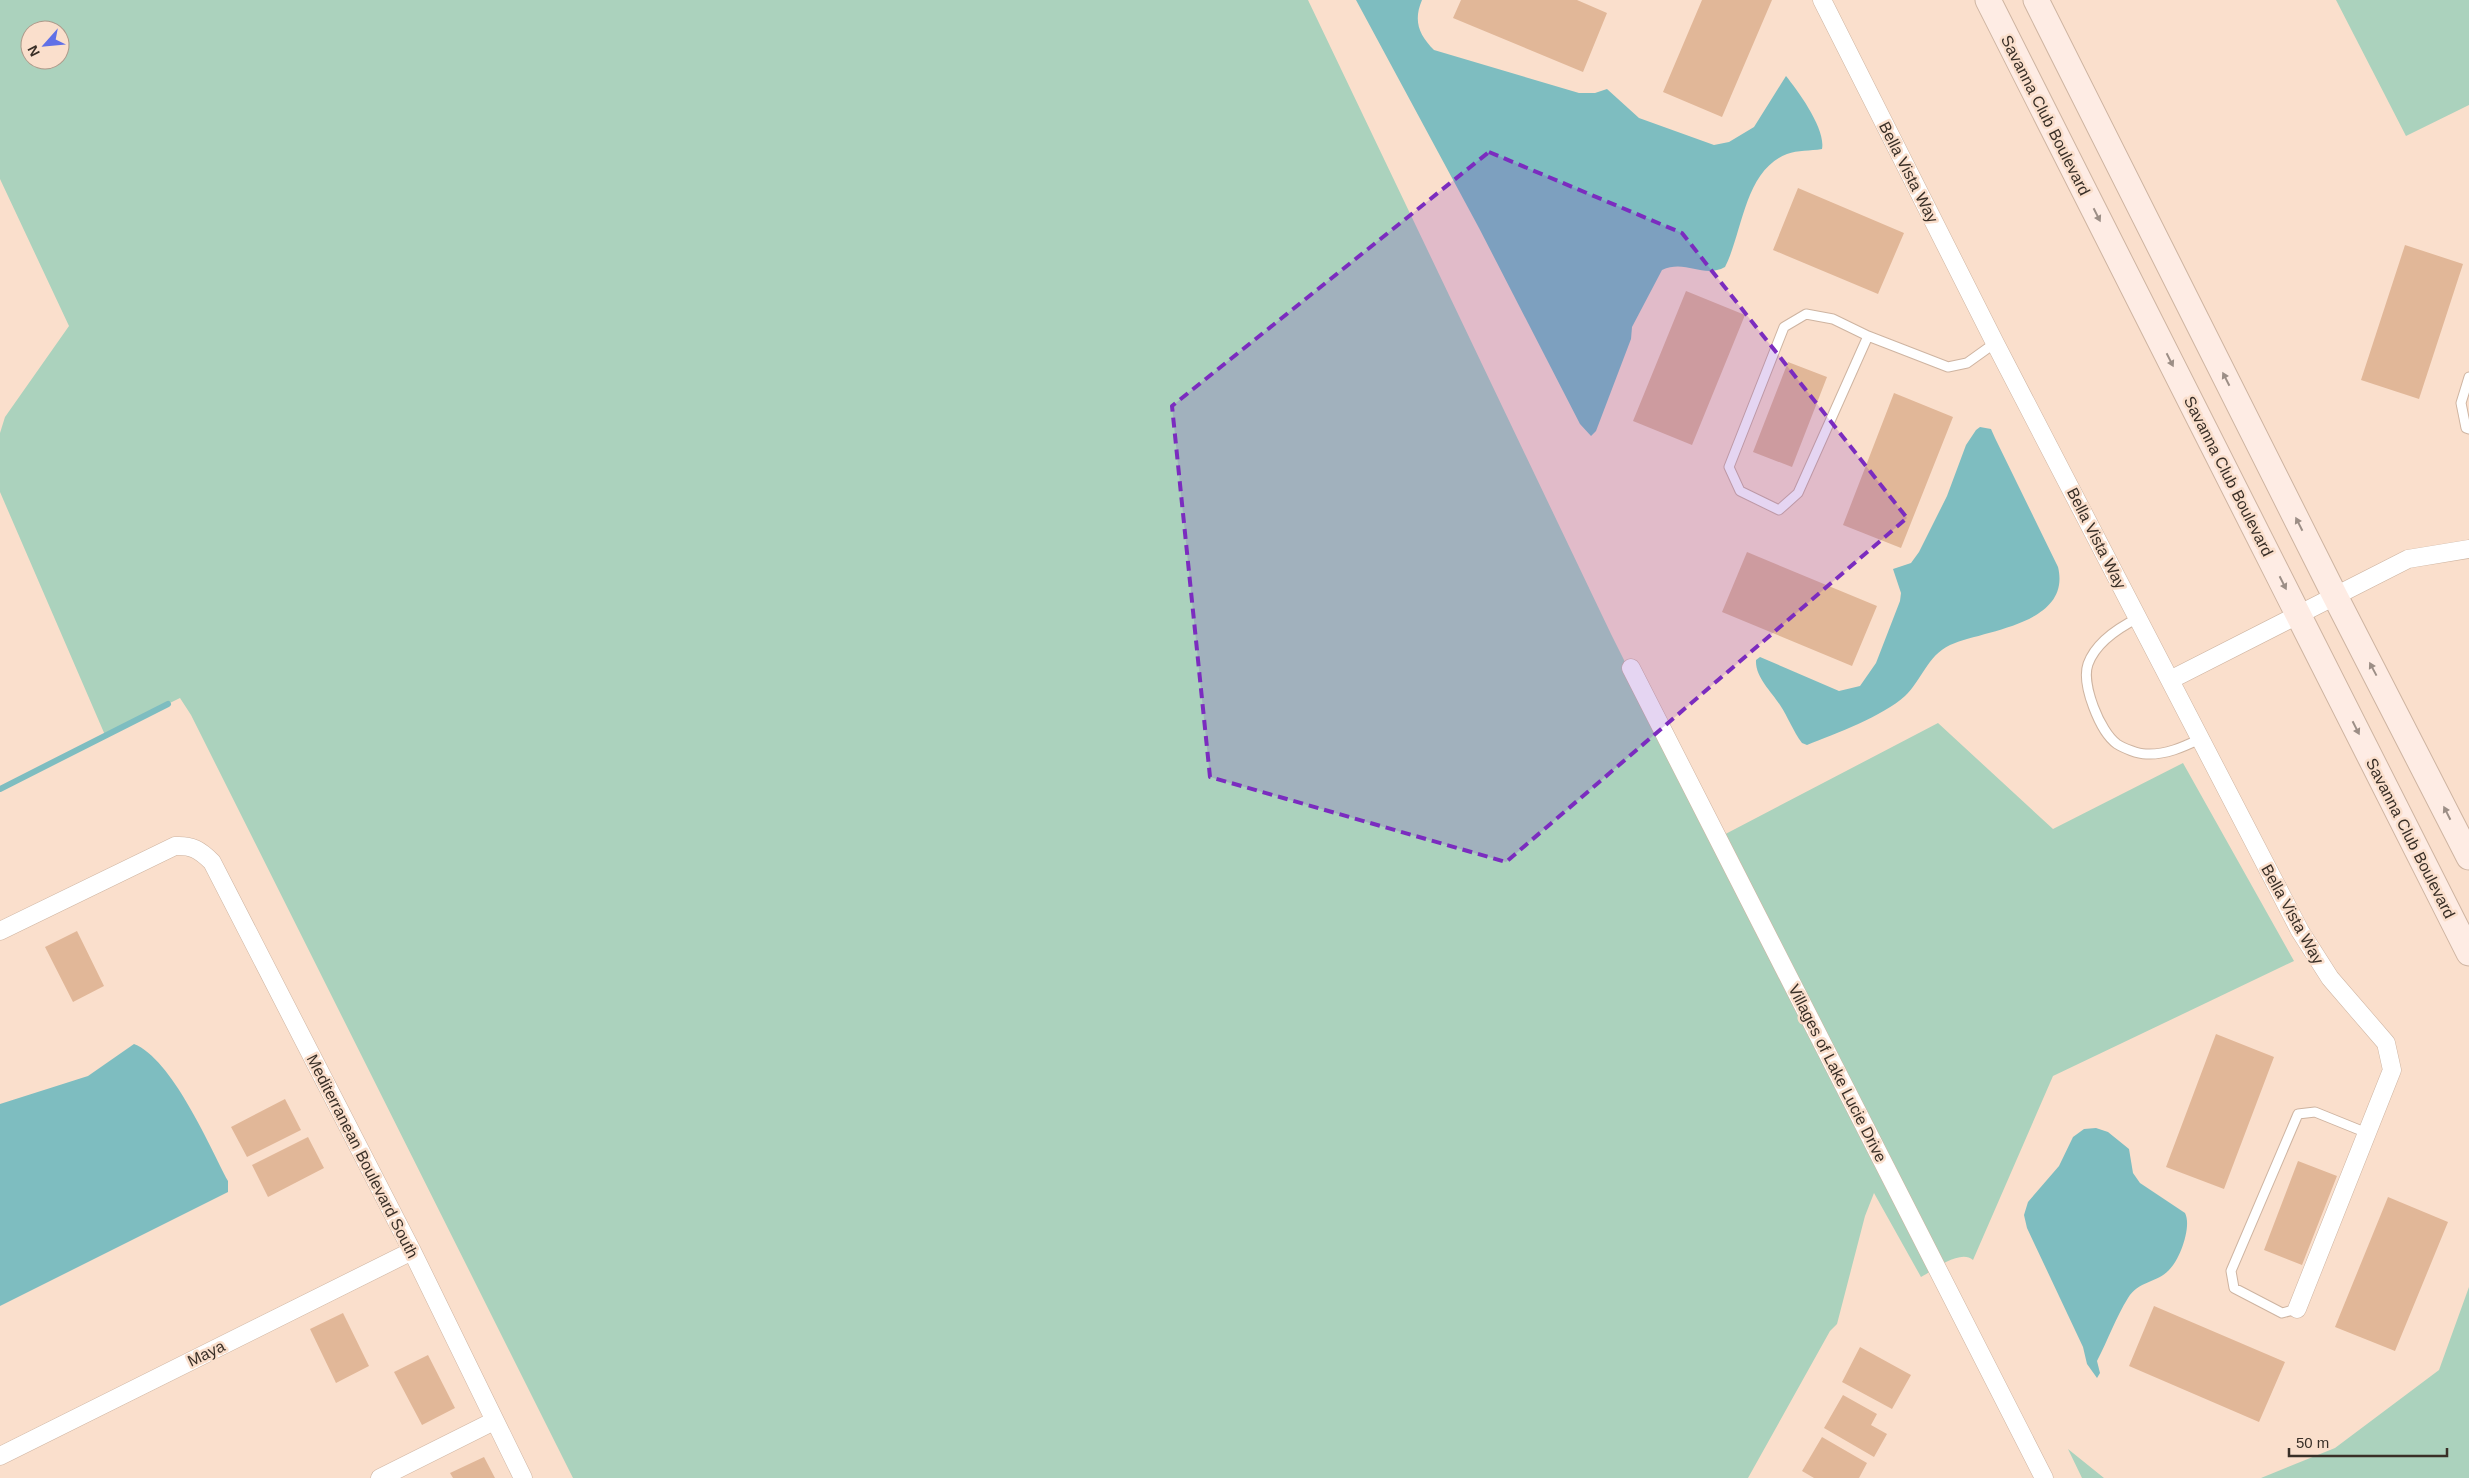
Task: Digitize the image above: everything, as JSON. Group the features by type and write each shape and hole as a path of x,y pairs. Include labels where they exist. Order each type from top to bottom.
{"street":[{"name":"Bella Vista Way","path":"1822,0 1996,343 2300,931 2330,978 2386,1043 2392,1070 2297,1309"},
{"name":"Savanna Club Boulevard","path":"1988,0 2469,953"},
{"path":"2036,0 2335,596 2469,857"},
{"path":"2170,680 2408,559 2469,549"},
{"name":"Villages of Lake Lucie Drive","path":"1631,668 2044,1478"},
{"name":"Mediterranean Boulevard South","path":"0,931 153,855 175,846 188,845 202,852 212,862 412,1251 523,1478"},
{"name":"Maya","path":"0,1456 412,1251"},
{"path":"380,1478 494,1421"}],"lane":[{"path":"1868,336 1798,493 1779,510 1740,491 1729,468 1784,327 1806,314 1833,319 1868,336 1948,368 1967,363 1996,343"},
{"path":"2469,377 2461,403 2466,428 2469,429"},
{"path":"2138,618 2122,626 2100,644 2088,665 2088,691 2098,719 2116,743 2144,754 2174,751 2200,739"},
{"path":"2297,1309 2282,1313 2234,1288 2230,1271 2298,1114 2315,1112 2367,1133"}],"highlighted area":[{"path":"1489,152 1682,233 1907,518 1506,862 1210,777 1172,406"}],"green space":[{"path":"0,0 1308,0 1611,634 1714,840 1938,723 2053,829 2183,763 2294,961 2053,1076 1973,1260 1968,1257 1954,1259 1921,1277 1874,1193 1865,1216 1837,1324 1830,1331 1748,1478 573,1478 191,715 180,698 105,735 0,492 0,433 5,417 69,326 0,179"},
{"path":"2336,0 2469,0 2469,105 2406,136"},
{"path":"2469,1287 2469,1478 2261,1478 2335,1448 2439,1370"},
{"path":"2068,1449 2104,1478 2082,1478"}],"water":[{"path":"1356,0 1422,0 1418,15 1419,27 1421,33 1434,50 1579,93 1595,93 1607,89 1639,118 1714,145 1729,142 1754,127 1786,76 1816,121 1820,131 1822,149 1787,154 1773,162 1762,174 1753,188 1725,267 1709,271 1687,267 1671,267 1662,270 1632,327 1631,339 1596,431 1591,436 1580,424 1479,228"},
{"path":"1980,427 1991,429 2058,567 2059,586 2052,602 2039,613 2022,622 1950,645 1936,655 1905,696 1884,711 1845,730 1807,745 1802,743 1780,705 1764,684 1756,666 1756,660 1760,657 1839,691 1860,686 1876,663 1900,601 1901,593 1893,569 1911,563 1919,552 1947,496 1966,445"},
{"path":"134,1044 148,1053 175,1084 200,1126 228,1181 228,1192 0,1306 0,1104 88,1076"},
{"path":"2096,1128 2108,1132 2129,1149 2133,1173 2140,1183 2185,1213 2187,1219 2184,1243 2173,1265 2164,1274 2132,1292 2124,1305 2097,1361 2100,1373 2097,1378 2087,1364 2083,1347 2027,1228 2024,1215 2028,1202 2059,1166 2073,1137 2084,1129"}],"building":[{"path":"1461,0 1577,0 1607,13 1583,72 1453,18"},
{"path":"1702,0 1772,0 1722,117 1663,92"},
{"path":"1798,188 1904,233 1878,294 1773,250"},
{"path":"2405,245 2463,264 2419,399 2361,380"},
{"path":"1686,291 1745,315 1692,445 1633,421"},
{"path":"1788,362 1827,377 1792,467 1753,452"},
{"path":"1894,393 1953,417 1901,548 1843,525"},
{"path":"1747,552 1877,606 1852,666 1722,612"},
{"path":"77,931 104,986 73,1002 45,947"},
{"path":"2216,1034 2274,1057 2224,1189 2166,1167"},
{"path":"285,1099 301,1130 247,1157 231,1127"},
{"path":"308,1137 324,1168 268,1197 252,1165"},
{"path":"2298,1161 2337,1176 2302,1265 2264,1250"},
{"path":"2388,1197 2448,1222 2395,1351 2335,1327"},
{"path":"2154,1306 2285,1362 2259,1422 2129,1366"},
{"path":"343,1313 369,1366 336,1383 310,1329"},
{"path":"1860,1347 1911,1375 1892,1409 1842,1382"},
{"path":"428,1355 455,1408 422,1425 394,1372"},
{"path":"1843,1395 1877,1414 1871,1425 1887,1434 1874,1457 1824,1428"},
{"path":"1822,1437 1867,1463 1859,1478 1814,1478 1802,1471"},
{"path":"484,1457 495,1478 453,1478 450,1473"}],"waterway":[{"path":"0,789 168,704"}]}
